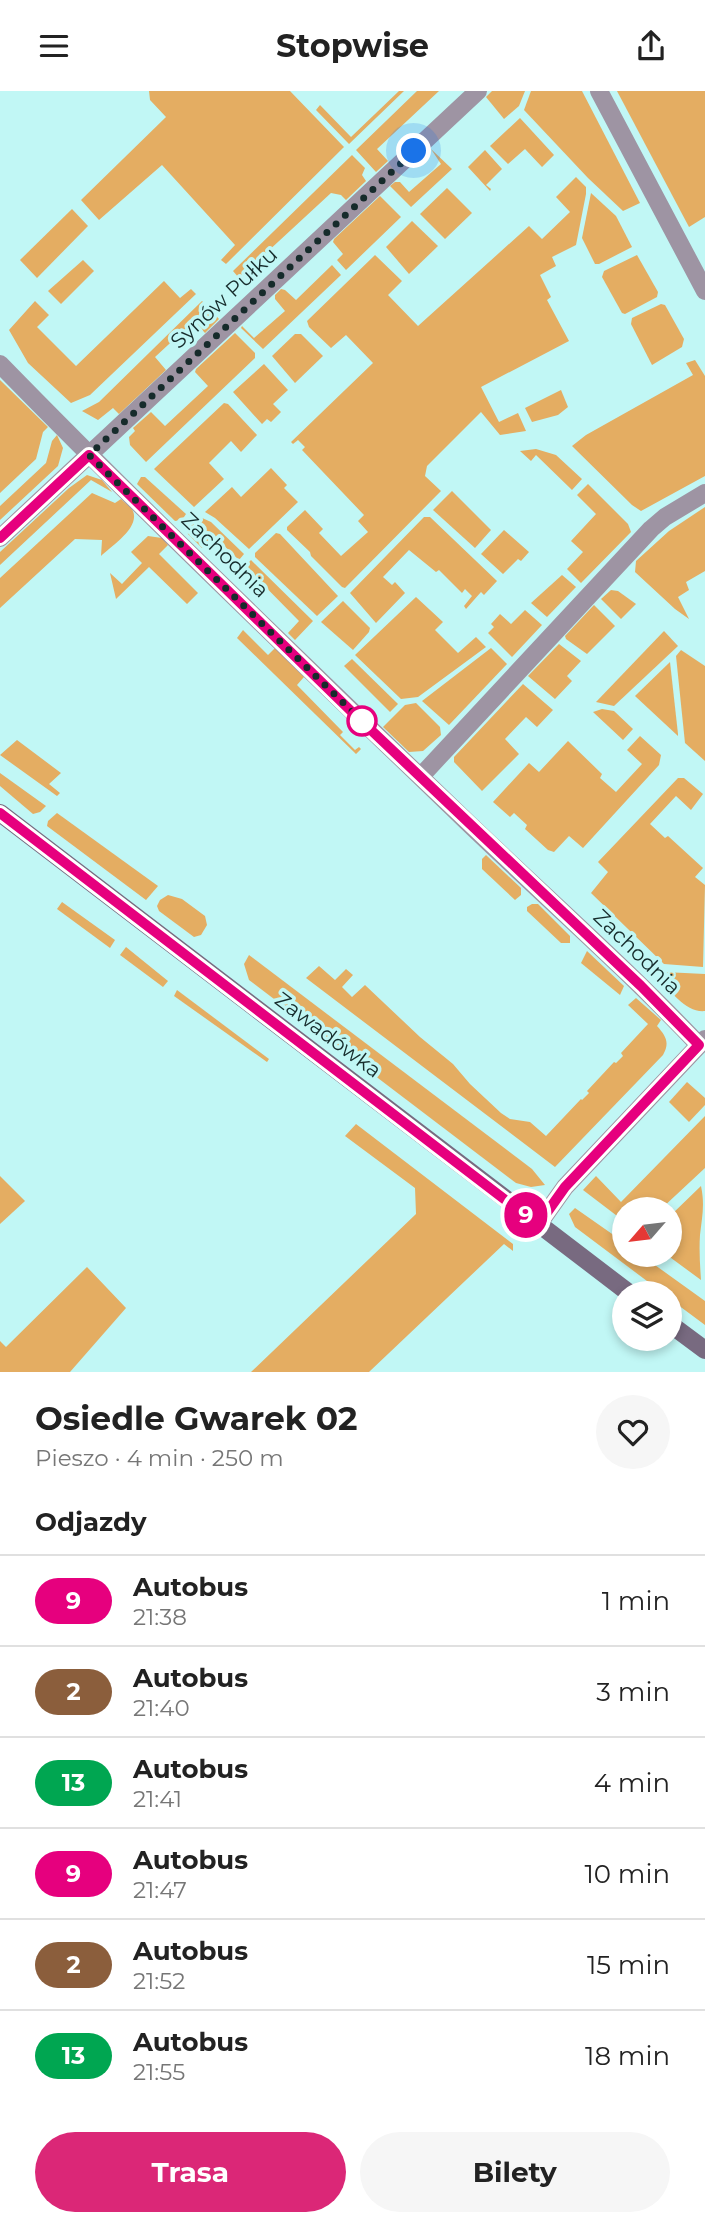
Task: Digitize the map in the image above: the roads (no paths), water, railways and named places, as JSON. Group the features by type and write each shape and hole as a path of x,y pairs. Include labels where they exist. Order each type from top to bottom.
{"main road":[{"name":"Zawadówka","path":"0,813 613,1281"},
{"path":"682,1333 705,1350"}],"street":[{"name":"Synów Pułku","path":"0,538 478,91"},
{"path":"600,91 705,291"},
{"name":"Zachodnia","path":"0,364 89,455 421,776 702,1042"},
{"path":"421,776 651,529 665,517 705,493"},
{"path":"538,1225 565,1187 702,1042"}]}
